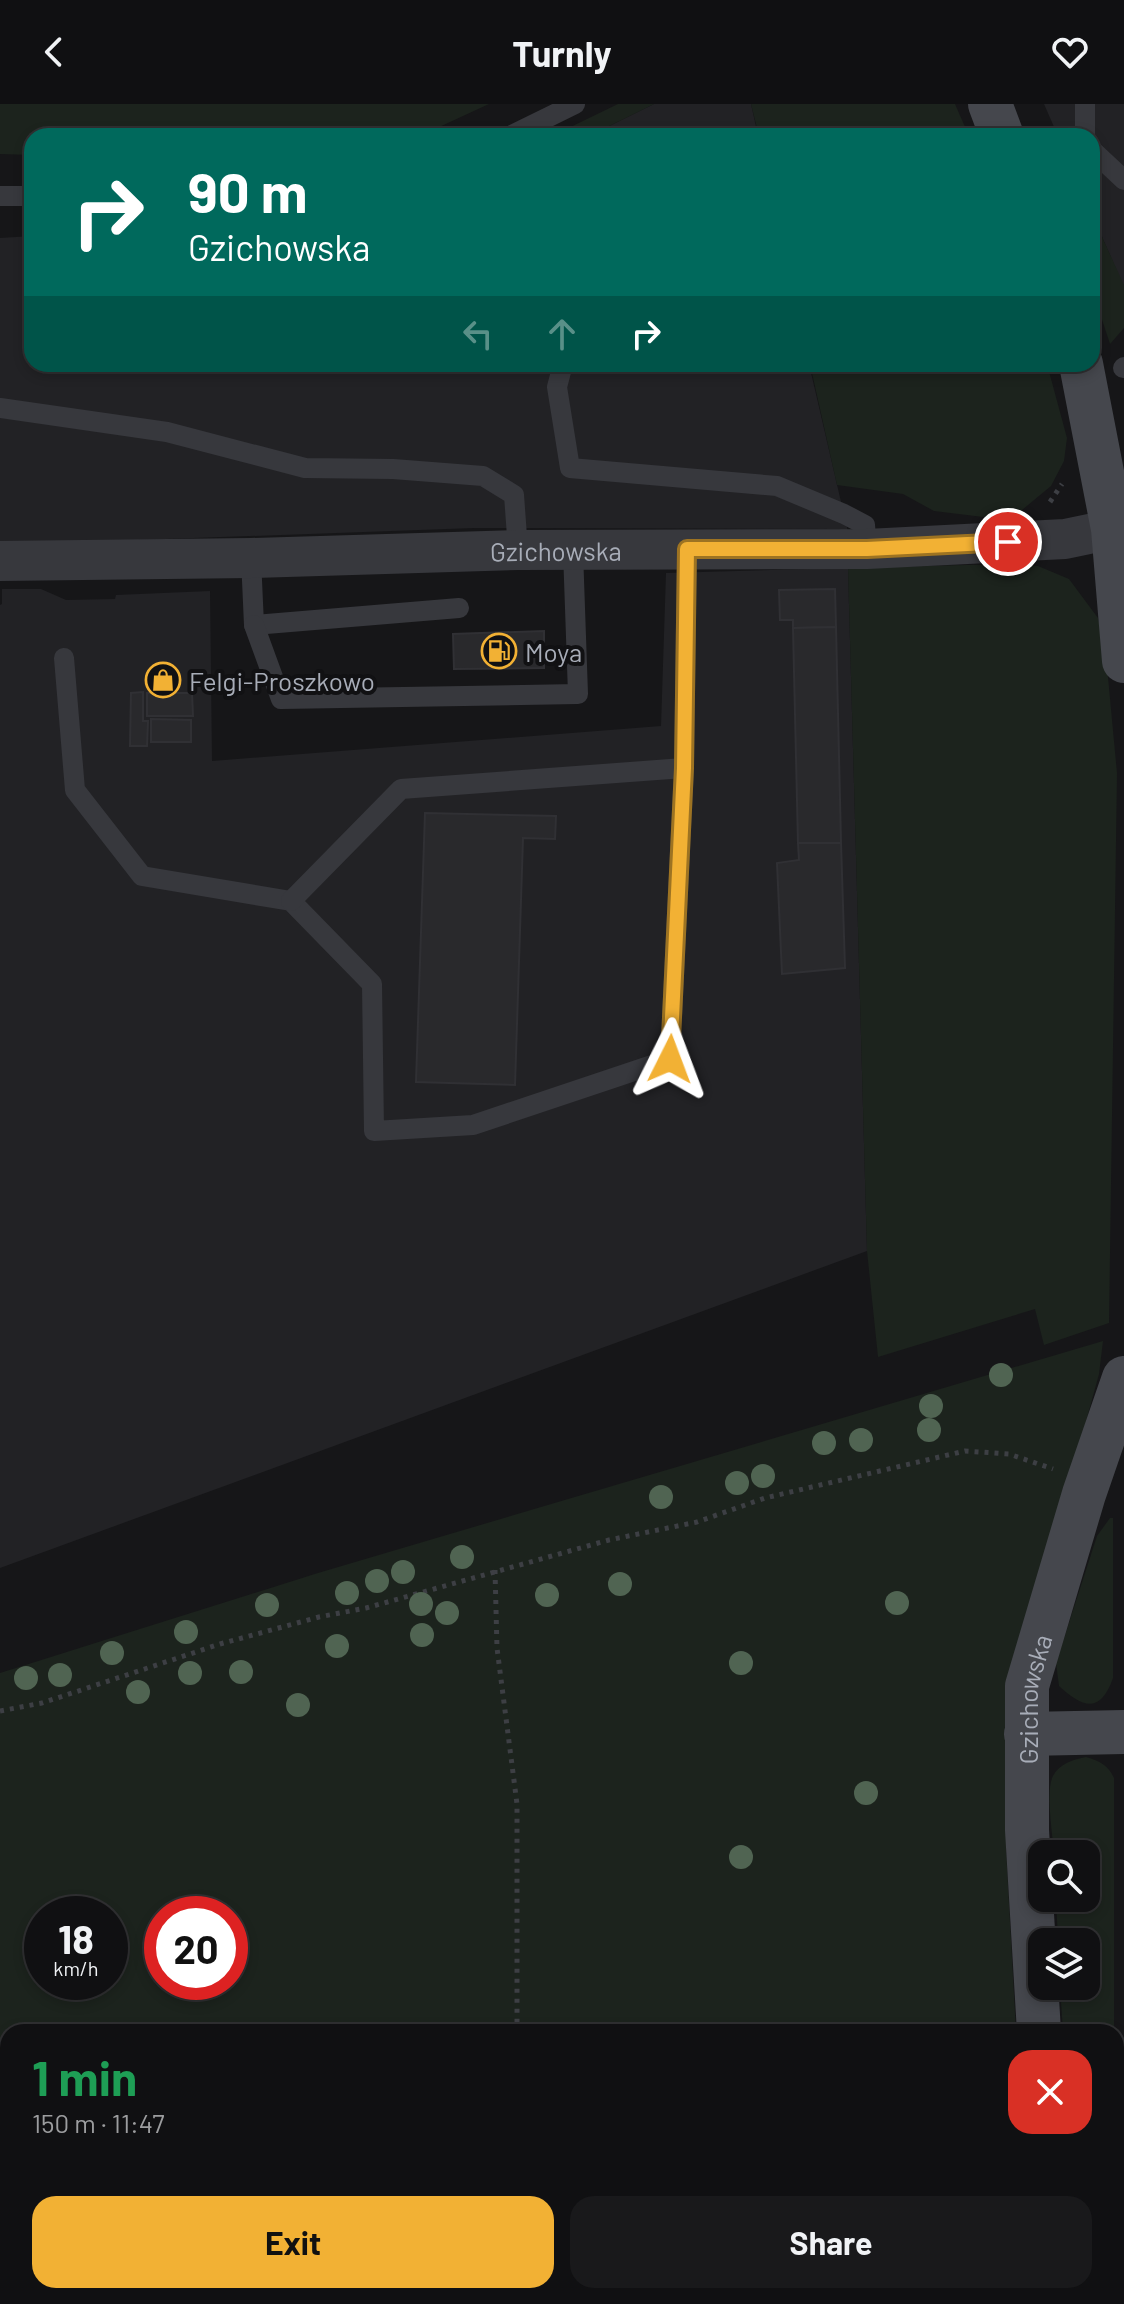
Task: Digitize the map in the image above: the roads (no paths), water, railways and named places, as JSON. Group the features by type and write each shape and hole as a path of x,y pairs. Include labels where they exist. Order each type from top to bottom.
{"street":[{"path":"990,104 999,128"},
{"path":"1083,372 1113,529 1124,661"},
{"name":"Gzichowska","path":"0,561 518,550 867,549 1065,539 1113,529"},
{"name":"Gzichowska","path":"1039,2024 1027,1830 1027,1686 1088,1481 1124,1378"},
{"path":"1026,1734 1124,1732"}],"lane":[{"path":"526,128 575,104"},
{"path":"1085,104 1085,128"},
{"path":"1100,158 1124,180"},
{"path":"0,196 24,196"},
{"path":"561,372 557,387 570,468 777,486 865,525 867,549"},
{"path":"0,408 167,432 305,468 393,469 483,476 514,495 518,550"},
{"path":"64,658 75,790 142,876 291,901 372,984 374,1131 473,1125 670,1059 684,768 687,549"},
{"path":"251,558 254,625 281,699 578,694 573,551"},
{"path":"254,625 459,608"},
{"path":"291,901 401,789 684,768"}],"place":[{"name":"Moya","path":"499,651"},
{"name":"Felgi-Proszkowo","path":"163,680"}]}
